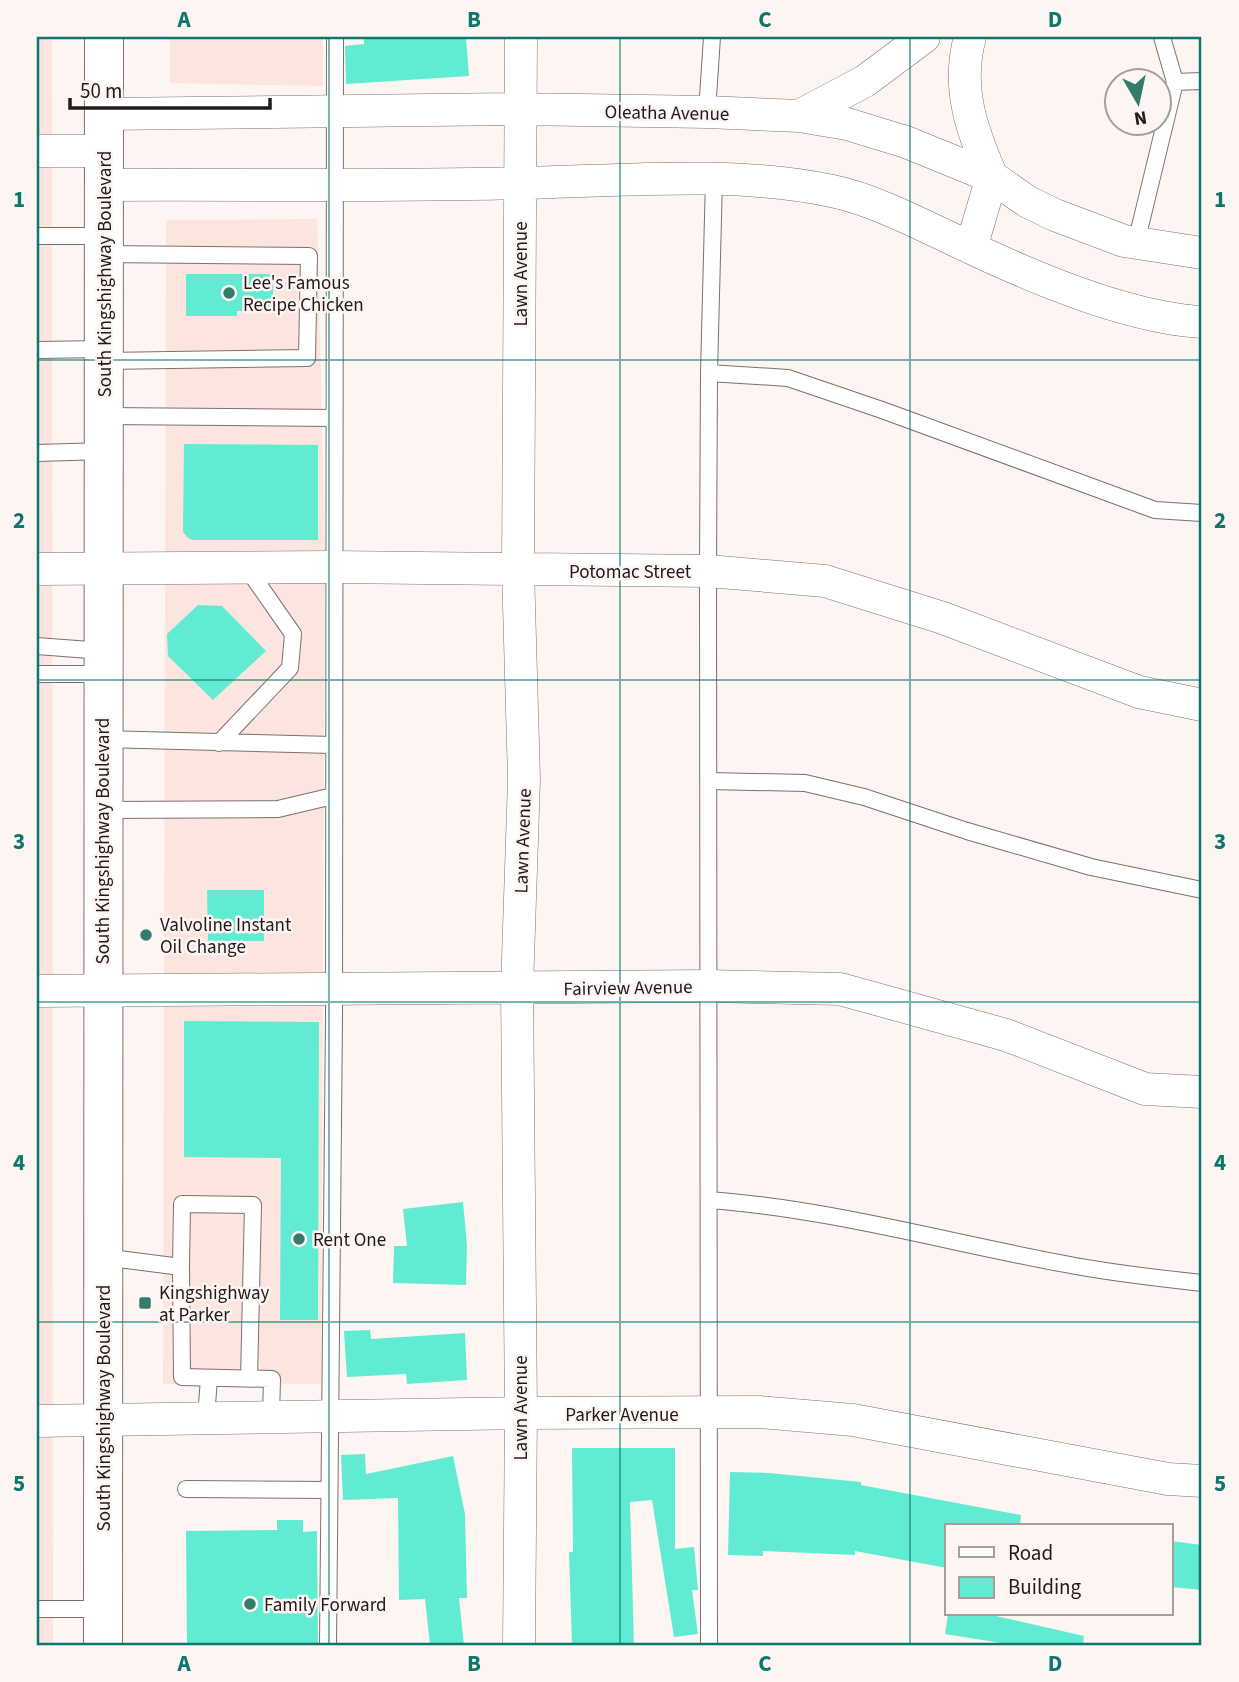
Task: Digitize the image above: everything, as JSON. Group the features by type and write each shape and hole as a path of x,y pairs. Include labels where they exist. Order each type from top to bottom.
{"main road":[{"name":"South Kingshighway Boulevard","path":"102,1627 104,37"}],"street":[{"name":"Lawn Avenue","path":"519,1645 521,1413 517,988 524,779 518,570 521,37"},
{"path":"799,116 865,81 924,37"},
{"path":"970,37 967,49 966,106 973,134 992,177 971,248"},
{"name":"Oleatha Avenue","path":"37,151 104,150 335,111 707,112 799,116 847,124 906,142 992,177 1037,206 1124,241 1202,253"},
{"name":"Oleatha Avenue","path":"104,150 334,185 773,181 834,191 909,218 1049,282 1119,305 1183,321 1202,322"},
{"name":"Potomac Street","path":"37,569 708,571 825,581 943,618 1139,692 1202,705"},
{"name":"Fairview Avenue","path":"37,991 707,986 840,989 1006,1035 1145,1089 1202,1092"},
{"name":"Parker Avenue","path":"37,1421 759,1412 853,1420 1168,1479 1202,1481"}],"lane":[{"path":"328,1645 333,988 335,37"},
{"path":"707,112 712,37"},
{"path":"1136,243 1175,82 1162,37"},
{"path":"1175,82 1202,81"},
{"path":"709,1645 708,571 714,180"},
{"path":"37,236 216,255 309,256 307,358 216,359 37,350"},
{"path":"709,373 788,378 1155,510 1202,513"},
{"path":"37,453 104,433 334,418"},
{"path":"219,743 290,668 293,634 247,568"},
{"path":"37,646 103,663"},
{"path":"37,674 103,663"},
{"path":"103,739 333,745"},
{"path":"709,781 805,783 864,797 967,831 1091,867 1202,890"},
{"path":"103,810 278,809 333,796"},
{"path":"709,1200 765,1204 822,1213 1065,1264 1202,1283"},
{"path":"249,1379 253,1205 182,1204 182,1377 249,1379 272,1379 271,1417"},
{"path":"103,1257 181,1267"},
{"path":"206,1418 209,1378"},
{"path":"186,1489 328,1490"},
{"path":"37,1609 102,1627"}],"shaded area":[{"path":"37,37 52,37 53,1645 37,1645"},
{"path":"170,37 323,37 323,86 170,83"},
{"path":"317,219 325,545 321,1384 163,1384 166,220"}],"building":[{"path":"466,37 469,76 346,84 345,46 364,44 364,38"},
{"name":"Lee's Famous Recipe Chicken","path":"186,274 273,274 273,311 237,311 237,316 186,316"},
{"path":"184,444 318,445 318,540 192,540 187,537 183,532"},
{"path":"198,605 222,606 266,651 213,700 168,656 167,634"},
{"path":"207,890 264,890 264,941 208,941"},
{"name":"Rent One","path":"184,1021 319,1022 318,1320 280,1320 281,1158 184,1157"},
{"path":"463,1202 467,1245 466,1285 393,1283 394,1246 407,1246 403,1209"},
{"path":"370,1330 371,1339 465,1333 467,1380 407,1384 406,1374 347,1377 344,1331"},
{"path":"572,1448 675,1448 675,1549 694,1547 698,1590 692,1590 698,1634 674,1637 652,1500 630,1502 634,1645 572,1645 569,1552 573,1552"},
{"path":"365,1454 366,1474 453,1456 465,1514 467,1598 459,1598 464,1645 430,1645 425,1599 399,1600 398,1498 343,1500 341,1455"},
{"path":"730,1472 861,1482 861,1485 1021,1515 1020,1524 945,1524 945,1568 855,1551 855,1555 763,1551 763,1556 728,1555"},
{"path":"277,1520 303,1520 303,1532 317,1531 318,1645 187,1645 186,1531 277,1530"},
{"path":"1172,1541 1202,1545 1202,1590 1172,1587"},
{"path":"948,1616 996,1616 1084,1636 1083,1645 1014,1645 945,1634"}],"place":[{"name":"Lee's Famous Recipe Chicken","path":"229,293"},
{"name":"Valvoline Instant Oil Change","path":"146,935"},
{"name":"Rent One","path":"299,1239"},
{"name":"Kingshighway at Parker","path":"145,1303"},
{"name":"Family Forward","path":"250,1604"}]}
